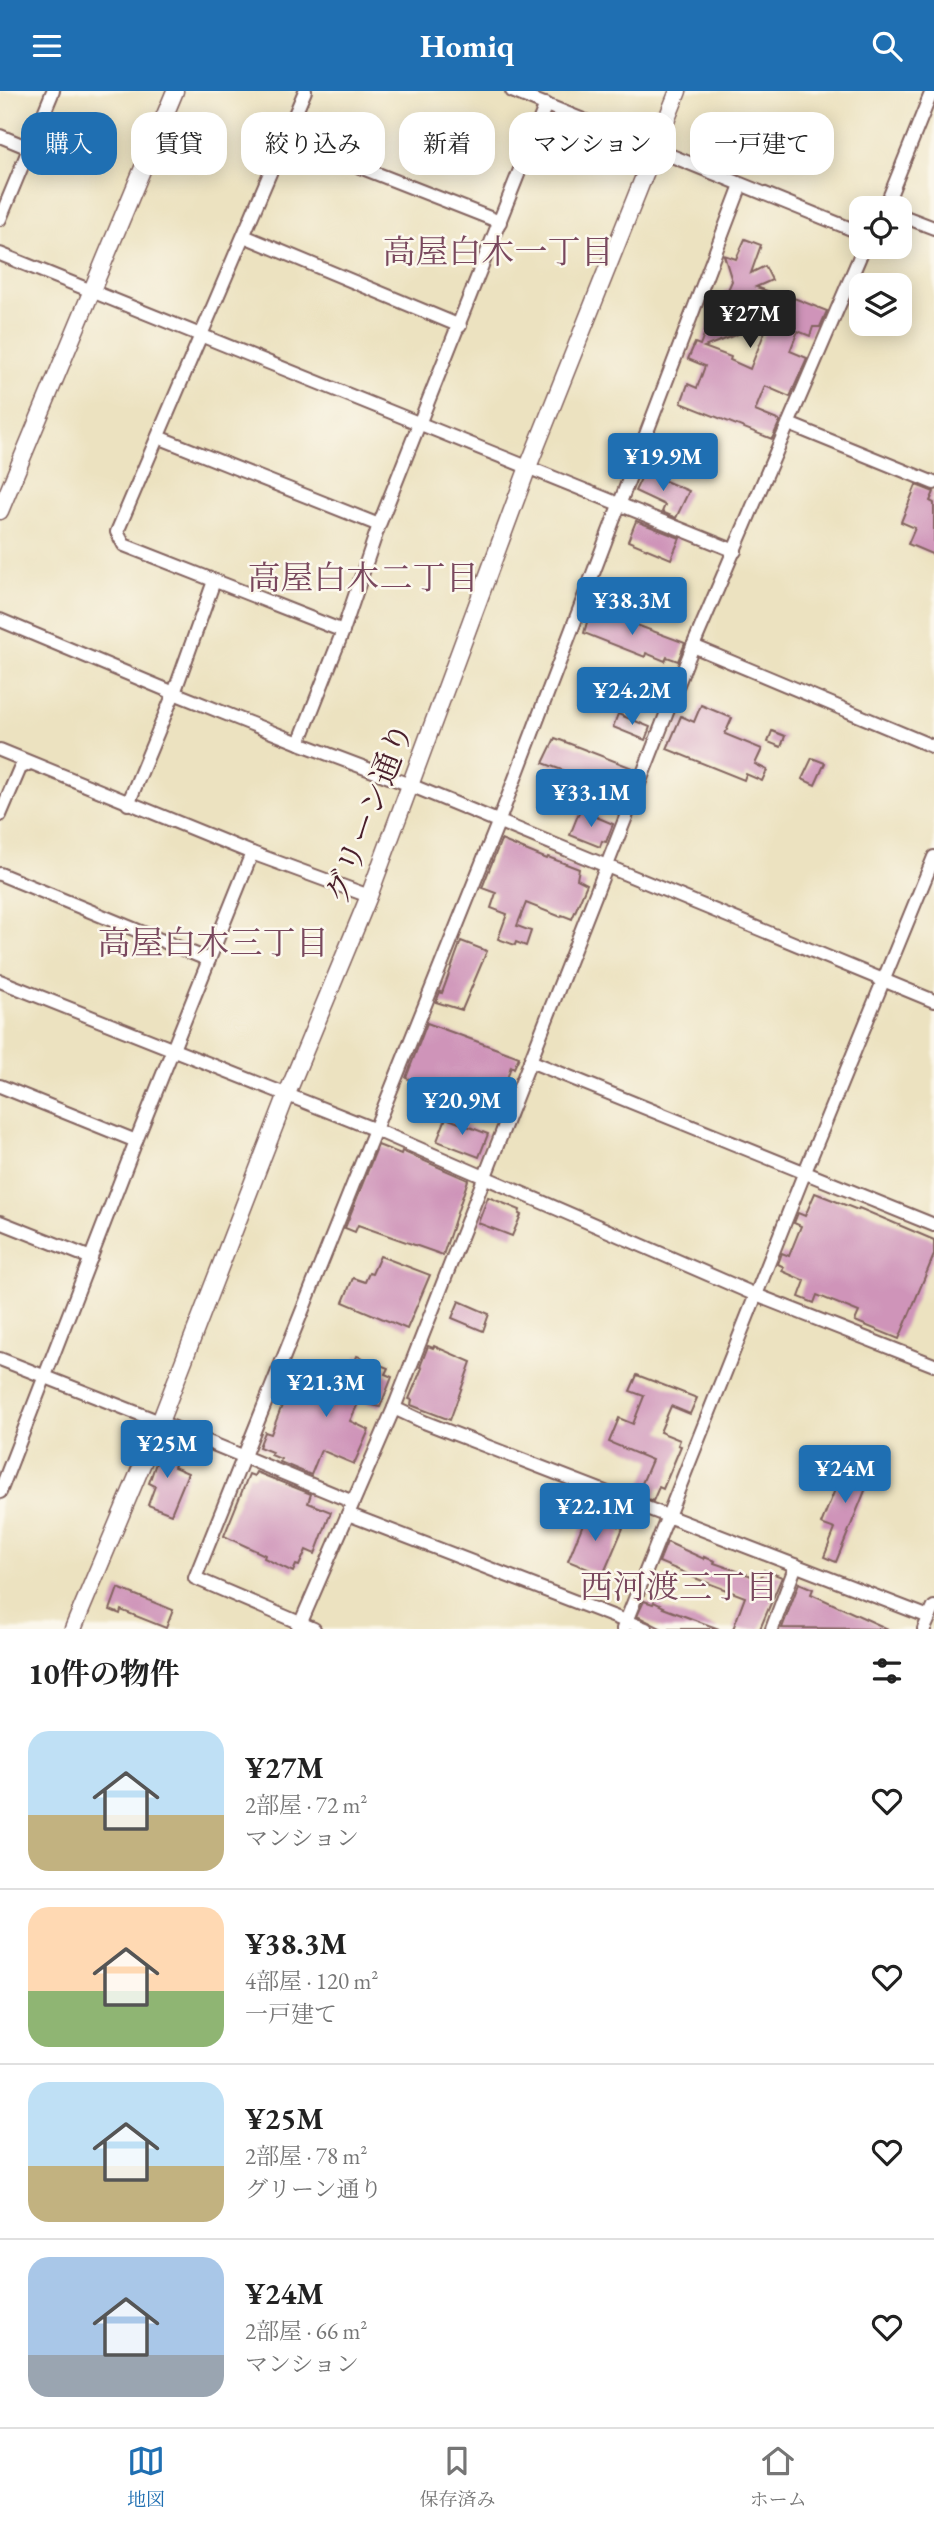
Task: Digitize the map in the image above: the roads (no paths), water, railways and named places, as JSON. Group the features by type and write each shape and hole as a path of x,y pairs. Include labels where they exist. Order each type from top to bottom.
{"street":[{"path":"44,112 53,91"},
{"path":"0,511 175,91"},
{"path":"297,112 305,91"},
{"path":"512,91 566,112"},
{"name":"グリーン通り","path":"670,112 678,91"},
{"path":"890,196 932,91"},
{"path":"299,743 343,631 379,525 546,104"},
{"path":"0,136 21,145"},
{"path":"676,157 849,228"},
{"path":"0,219 21,168"},
{"path":"270,175 117,532 124,545 343,631"},
{"path":"380,175 500,222"},
{"name":"グリーン通り","path":"73,1629 160,1422 287,1094 369,896 528,467 644,175"},
{"path":"314,1629 299,1626 195,1578 498,823 741,185"},
{"path":"912,220 934,228"},
{"path":"244,236 460,325"},
{"path":"0,254 735,551"},
{"path":"299,1626 394,1408 693,646 859,259"},
{"path":"789,424 934,483"},
{"path":"158,437 379,525"},
{"path":"128,804 174,693 214,581"},
{"path":"0,619 174,693 410,785 934,1000"},
{"path":"693,646 934,747"},
{"path":"0,750 128,804 369,896"},
{"path":"0,815 20,768 30,763"},
{"path":"0,1492 136,1140 252,853"},
{"path":"624,1625 934,857"},
{"path":"0,874 209,960"},
{"path":"0,981 376,1130 756,1295 934,1364"},
{"path":"530,1061 934,1225"},
{"path":"0,1086 136,1140"},
{"path":"0,1222 91,1258"},
{"path":"0,1359 245,1457 351,1508 624,1625 646,1629"},
{"path":"394,1408 929,1618"},
{"path":"772,1629 796,1565"}],"district":[{"name":"高屋白木一丁目","path":"498,251"},
{"name":"高屋白木二丁目","path":"363,577"},
{"name":"高屋白木三丁目","path":"213,942"},
{"name":"西河渡三丁目","path":"679,1586"}]}
